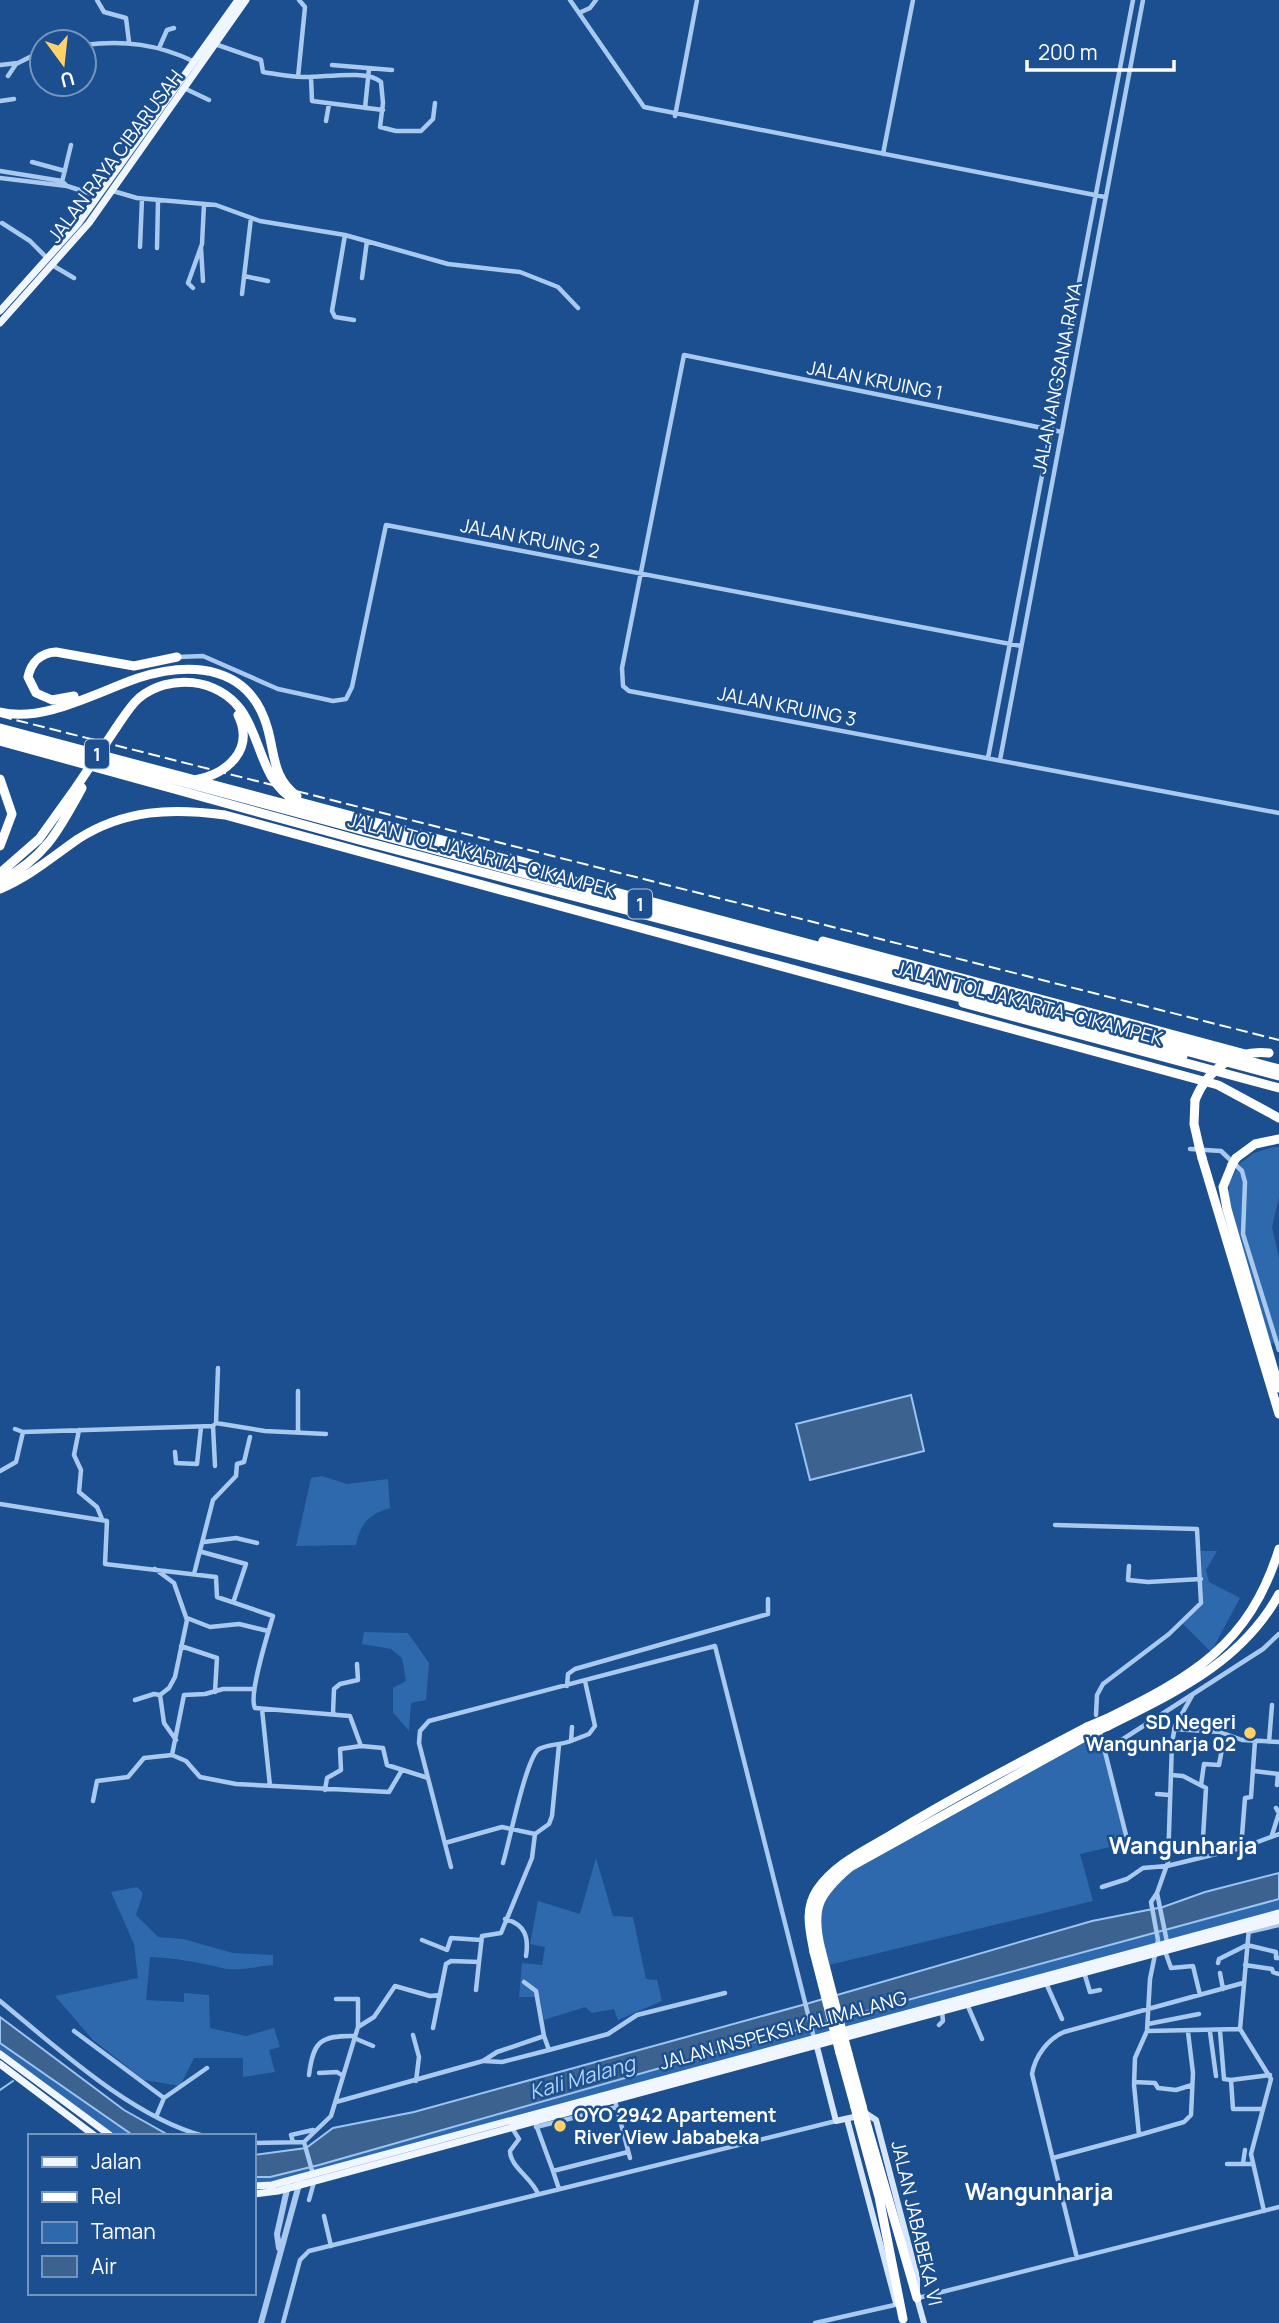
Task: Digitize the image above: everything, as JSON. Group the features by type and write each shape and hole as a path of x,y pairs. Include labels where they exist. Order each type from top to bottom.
{"highway":[{"path":"97,692 58,699 44,698 32,688 29,670 35,661 50,653 134,666 177,657"},
{"path":"0,712 34,714 154,673 189,668 208,669 225,676 250,696 261,712 281,781 313,806"},
{"path":"0,873 39,839 79,787 139,698 155,689 187,682 210,687 226,695 240,709 264,766 278,788 296,801 1279,1063"},
{"path":"117,729 138,706 166,690 191,687 221,698 234,709 242,723 243,737 239,754 226,769 193,780"},
{"name":"JALAN TOL JAKARTA–CIKAMPEK","path":"0,730 1279,1069"},
{"name":"1","path":"0,730 1279,1076"},
{"name":"JALAN TOL JAKARTA–CIKAMPEK","path":"0,742 1279,1088"},
{"name":"1","path":"0,742 359,840 1279,1082"},
{"path":"0,779 12,814 0,846"},
{"path":"0,881 24,867 48,846 79,787"},
{"path":"0,889 25,877 81,838 115,821 154,810 169,809 225,815 1218,1085 1279,1118"},
{"path":"1274,1054 1243,1055 1224,1063 1209,1076 1195,1100 1194,1124 1195,1148 1202,1158 1279,1413"},
{"path":"1279,1139 1255,1144 1234,1161 1223,1187 1279,1388"},
{"path":"903,2321 863,2123 818,1951 816,1908 835,1880 850,1867 1098,1725 1172,1686 1220,1649 1257,1600 1279,1549"},
{"path":"1098,1725 1176,1692 1230,1656 1254,1631 1279,1594"},
{"path":"863,2123 917,2298"}],"main road":[{"name":"JALAN RAYA CIBARUSAH","path":"0,311 50,262 238,0"},
{"name":"JALAN RAYA CIBARUSAH","path":"0,323 113,191 246,0"},
{"name":"JALAN INSPEKSI KALIMALANG","path":"256,2193 815,2039 897,2020 1279,1913"},
{"name":"JALAN INSPEKSI KALIMALANG","path":"1166,1943 1249,1930 1279,1922"},
{"name":"JALAN INSPEKSI KALIMALANG","path":"966,2001 1046,1983 1083,1969"},
{"name":"JALAN INSPEKSI KALIMALANG","path":"314,2178 616,2104 815,2039"},
{"path":"815,2039 836,2121"},
{"path":"0,2054 108,2134"},
{"path":"0,2064 91,2134"},
{"name":"JALAN JABABEKA VI","path":"836,2121 867,2115 876,2120 918,2283 917,2298 924,2323"},
{"name":"JALAN JABABEKA VI","path":"847,2119 898,2304"},
{"name":"JALAN INSPEKSI KALIMALANG","path":"256,2186 277,2188"}],"street":[{"path":"97,0 104,12 126,18 129,41"},
{"path":"298,77 305,7 299,0"},
{"path":"570,0 639,103 675,116 1106,197"},
{"path":"579,13 590,8 596,0"},
{"path":"675,116 697,0"},
{"path":"883,153 913,0"},
{"name":"JALAN ANGSANA RAYA","path":"988,758 1133,0"},
{"name":"JALAN ANGSANA RAYA","path":"1000,760 1143,0"},
{"path":"159,48 167,30 174,29"},
{"path":"98,44 129,41 159,48 196,62"},
{"path":"215,44 261,60 263,72 298,77 367,77 381,82 383,110 380,127 418,132 433,119 435,103"},
{"path":"0,65 19,63 28,58"},
{"path":"8,76 19,63"},
{"path":"332,65 392,70"},
{"path":"365,108 369,69"},
{"path":"311,77 311,100 383,110"},
{"path":"186,89 209,100"},
{"path":"0,101 14,99"},
{"path":"326,121 328,104"},
{"path":"63,184 71,145"},
{"path":"32,162 65,171"},
{"path":"0,172 63,184 99,196"},
{"path":"0,178 63,184"},
{"path":"113,191 142,199 228,208 251,218 345,235 448,264 520,272 542,278 564,291 578,307"},
{"path":"140,247 142,199"},
{"path":"157,248 158,201"},
{"path":"203,281 201,247 204,204"},
{"path":"242,294 251,218"},
{"path":"2,223 30,241 50,262 74,278"},
{"path":"345,235 332,311 335,317 354,320"},
{"path":"362,278 366,240"},
{"path":"193,288 188,283 201,247"},
{"path":"244,276 268,281"},
{"name":"JALAN KRUING 1","path":"684,355 1062,432"},
{"name":"JALAN KRUING 3","path":"684,355 621,673 621,683 629,691 1279,813"},
{"name":"JALAN KRUING 2","path":"177,657 203,656 278,689 333,701 346,699 352,687 386,525 1021,646"},
{"path":"1195,1148 1221,1152 1242,1171 1245,1182 1243,1234 1279,1350"},
{"path":"215,1466 218,1368"},
{"path":"298,1391 298,1431"},
{"path":"15,1429 23,1432 215,1425 326,1434"},
{"path":"175,1451 176,1463 197,1464 201,1427"},
{"path":"79,1430 74,1454 81,1470 79,1492 97,1507 102,1519 108,1524 106,1564 216,1577 217,1597 272,1615 254,1689 252,1702 255,1708 350,1716 361,1746"},
{"path":"0,1471 16,1462 23,1432"},
{"path":"194,1574 202,1552 213,1500 236,1476 237,1464 244,1462 250,1437"},
{"path":"0,1504 102,1519"},
{"path":"1055,1525 1197,1529 1201,1603 1169,1634 1103,1684 1098,1694 1098,1725 1126,1835"},
{"path":"204,1542 236,1538 257,1542"},
{"path":"202,1552 246,1564 234,1601"},
{"path":"1129,1566 1128,1580 1148,1582 1201,1578"},
{"path":"155,1569 174,1583 187,1618 174,1680 160,1695"},
{"path":"567,1686 568,1674 575,1669 768,1614 768,1599"},
{"path":"187,1618 210,1627 239,1624 268,1631"},
{"path":"1106,1750 1263,1649 1279,1634"},
{"path":"181,1646 218,1660 215,1692"},
{"path":"451,1867 419,1737 429,1721 715,1646 815,2039"},
{"path":"333,1713 334,1689 340,1684 358,1681 357,1664"},
{"path":"503,1863 514,1828 523,1783 535,1753 542,1748 586,1735 594,1726 585,1681"},
{"path":"172,1755 177,1741 179,1707 184,1695 254,1689"},
{"path":"135,1700 154,1693 160,1695"},
{"path":"1139,2135 1134,2082 1135,2058 1147,2031 1157,1946 1154,1905 1167,1866 1168,1795 1174,1729 1193,1694"},
{"path":"160,1695 164,1723 177,1741"},
{"path":"1175,1705 1183,1711"},
{"path":"1269,1742 1272,1705"},
{"path":"262,1709 270,1786"},
{"path":"571,1741 572,1727"},
{"path":"1174,1729 1230,1733 1242,1740 1279,1742"},
{"path":"1241,1848 1245,1798 1251,1797 1255,1741"},
{"path":"476,1990 481,1940 484,1935 499,1935 532,1858 535,1834 548,1824 552,1816 559,1745"},
{"path":"325,1790 327,1778 341,1770 341,1748 383,1748 387,1765 428,1778"},
{"path":"1201,1785 1204,1764 1219,1765 1222,1749"},
{"path":"93,1801 97,1781 128,1777 135,1772 139,1762 148,1757 172,1755 186,1761 200,1777 325,1790 390,1793 402,1770"},
{"path":"1254,1772 1278,1774 1277,1785"},
{"path":"1171,1775 1183,1776 1206,1788 1203,1838"},
{"path":"1157,1794 1168,1795"},
{"path":"1272,1835 1279,1813 1276,1808"},
{"path":"445,1843 502,1827 535,1834"},
{"path":"1102,1887 1127,1880 1143,1868 1167,1866 1241,1848 1279,1833"},
{"path":"1154,1905 1171,1968 1193,1966 1200,1995"},
{"path":"505,1919 517,1922 522,1928 528,1942 526,1956"},
{"path":"1249,1930 1240,2029 1270,2075 1252,2147 1252,2164 1264,2211"},
{"path":"422,1941 447,1950 451,1938 481,1940"},
{"path":"1211,1962 1236,1953 1247,1945 1272,1950 1279,1958"},
{"path":"433,2028 448,1962 479,1962"},
{"path":"1245,1965 1272,1969 1279,1974"},
{"path":"1083,1969 1090,1992 1100,1990"},
{"path":"1220,1973 1223,1989"},
{"path":"524,1982 536,1991 549,2050"},
{"path":"1046,1983 1062,2019"},
{"path":"1077,2258 1032,2074 1041,2054 1054,2036 1243,1983"},
{"path":"358,2027 374,2017 395,1986 430,1996 440,1995"},
{"path":"483,2061 502,2062 608,2034 637,2015 724,1993"},
{"path":"309,2200 314,2178 305,2144 314,2130 331,2116 358,2027 358,1999 336,1999"},
{"path":"0,2001 52,2045 156,2117 199,2134"},
{"path":"966,2001 982,2039"},
{"path":"939,2025 943,2021 942,2007"},
{"path":"1148,2024 1199,2014"},
{"path":"1147,2031 1210,2032 1240,2029"},
{"path":"74,2031 164,2098"},
{"path":"1220,2031 1224,2078 1231,2080 1270,2075"},
{"path":"1053,2158 1189,2119 1192,2085 1188,2032"},
{"path":"1210,2032 1216,2076"},
{"path":"413,2035 419,2057 416,2081"},
{"path":"336,2102 483,2061 497,2052 544,2036"},
{"path":"309,2075 312,2051 317,2044 332,2037 355,2037 373,2046"},
{"path":"156,2117 164,2098 207,2067"},
{"path":"319,2073 337,2072 343,2076"},
{"path":"1231,2080 1233,2109 1262,2109"},
{"path":"1134,2082 1156,2083 1158,2088 1170,2090 1192,2085"},
{"path":"553,2171 629,2155 616,2104"},
{"path":"283,2323 300,2260 309,2251 836,2121"},
{"path":"536,2125 559,2189"},
{"path":"512,2128 519,2139 510,2151 510,2158 538,2194"},
{"path":"293,2142 291,2135 314,2130"},
{"path":"256,2143 305,2144"},
{"path":"1243,2163 1245,2150"},
{"path":"1227,2164 1252,2164"},
{"path":"261,2323 279,2248 286,2238 300,2182"},
{"path":"279,2248 277,2234 288,2185"},
{"path":"917,2298 1279,2207"},
{"path":"324,2216 331,2246"},
{"path":"815,2323 898,2304"}],"green space":[{"path":"1279,1147 1279,1197 1272,1227 1279,1258 1279,1342 1270,1344 1229,1209 1229,1184 1239,1164 1254,1153"},
{"path":"322,1476 347,1484 388,1479 390,1508 376,1513 367,1521 360,1531 356,1545 296,1546 311,1478"},
{"path":"1201,1551 1217,1551 1206,1570 1209,1582 1240,1598 1211,1652 1182,1623 1203,1598"},
{"path":"364,1632 408,1633 429,1663 426,1700 411,1703 409,1731 393,1712 393,1688 406,1681 402,1658 391,1649 362,1644"},
{"path":"1100,1729 1127,1843 1080,1854 1093,1901 825,1966 815,1924 835,1880"},
{"path":"596,1858 613,1916 633,1917 646,1979 657,1980 662,2001 618,2020 614,2009 592,2013 585,2007 544,2020 540,1997 519,1997 522,1963 542,1965 545,1947 530,1944 538,1901 580,1914"},
{"path":"137,1887 143,1893 136,1915 158,1937 183,1939 233,1953 273,1955 273,1965 234,1969 150,1957 146,2000 184,2002 184,1993 209,1995 210,2028 246,2036 274,2028 280,2047 269,2050 275,2072 243,2077 243,2058 194,2058 180,2086 144,2080 93,2040 55,1996 138,1978 134,1944 111,1892"},
{"path":"1279,1899 1279,1913 434,2142 256,2186 256,2177 270,2177 319,2165 709,2054"},
{"path":"0,2043 131,2134 108,2134 0,2054"}],"water":[{"path":"911,1395 924,1451 810,1480 796,1424"},
{"path":"1279,1873 1279,1899 720,2051 319,2165 270,2177 256,2177 256,2155 306,2148 333,2128 414,2112 806,2004 1092,1921 1163,1907 1205,1892"},
{"path":"0,2017 124,2110 166,2134 131,2134 0,2043"}],"waterway":[{"name":"Kali Malang","path":"1010,1959 1104,1934"},
{"name":"Kali Malang","path":"841,2005 890,1991"},
{"name":"Kali Malang","path":"628,2064 729,2035"},
{"path":"0,2090 13,2081"},
{"name":"Kali Malang","path":"363,2138 426,2120"}],"railway":[{"path":"0,716 1279,1040"}],"place":[{"name":"SD Negeri Wangunharja 02","path":"1250,1733"},
{"name":"OYO 2942 Apartement River View Jababeka","path":"560,2126"}],"district":[{"name":"Wangunharja","path":"1183,1845"},
{"name":"Wangunharja","path":"1039,2191"}]}
